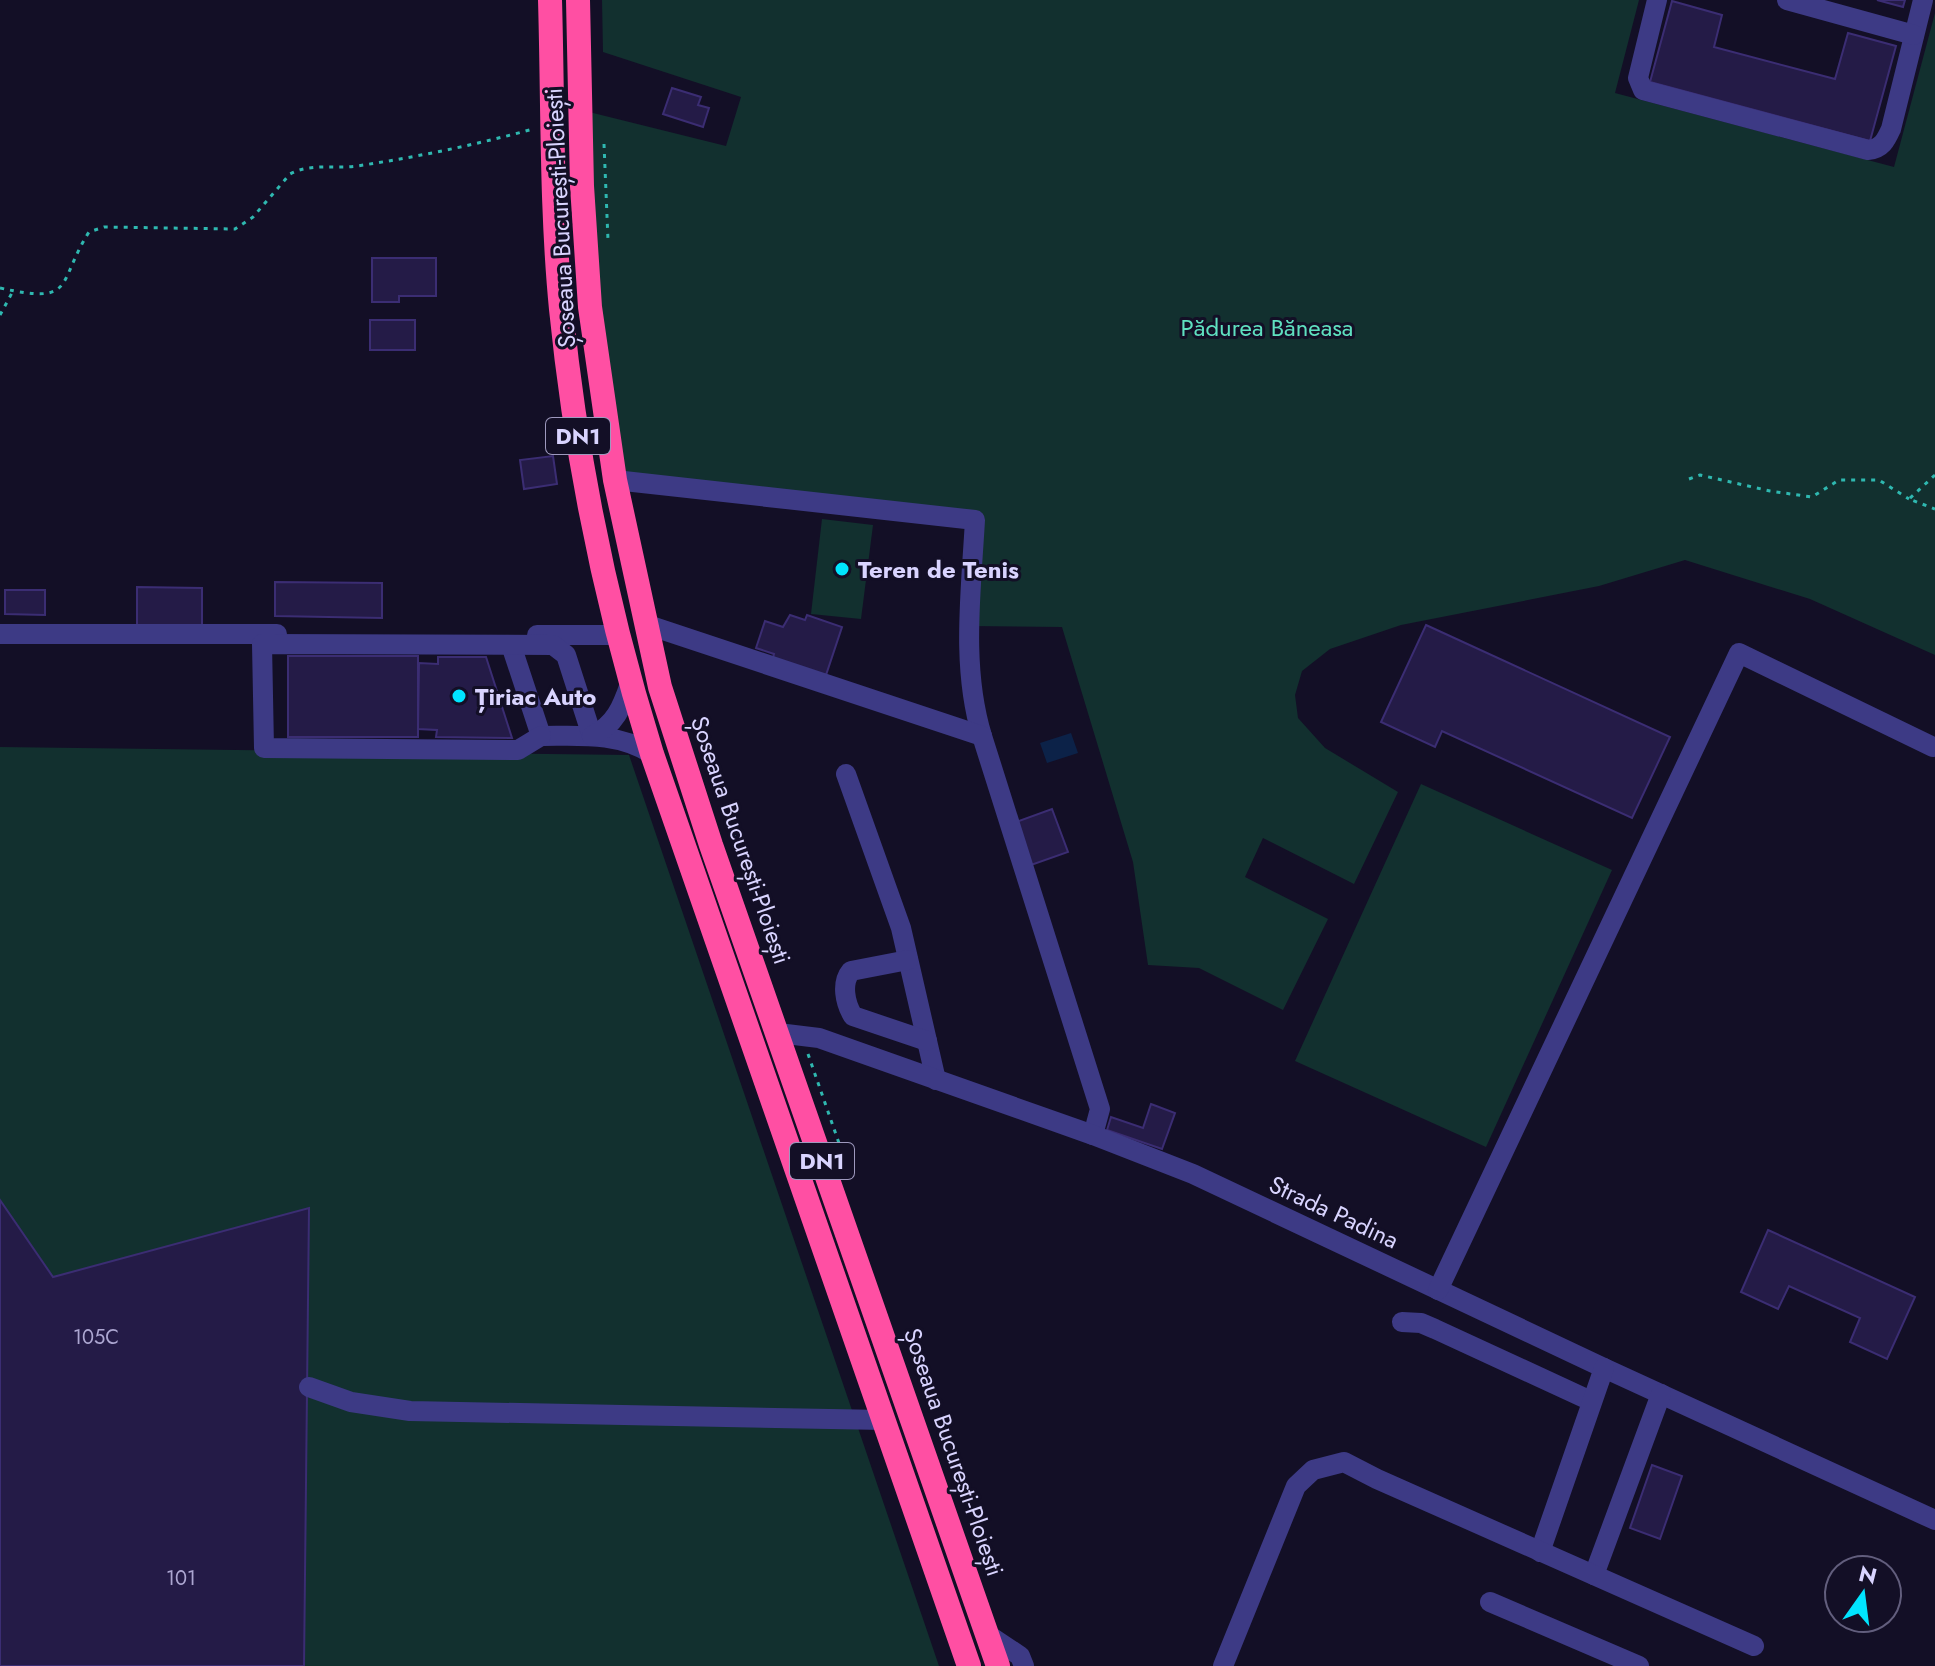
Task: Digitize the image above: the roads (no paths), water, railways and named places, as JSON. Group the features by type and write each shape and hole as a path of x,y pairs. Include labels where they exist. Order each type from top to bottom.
{"highway":[{"name":"Șoseaua București-Ploiești","path":"550,0 561,308 580,446 617,635 652,754 969,1666"},
{"name":"Șoseaua București-Ploiești","path":"578,0 582,186 590,307 615,480 660,687 711,845 790,1034 998,1666"}],"street":[{"path":"1657,0 1638,78 1643,90 1868,150 1876,150 1883,145 1891,129 1923,0"},
{"path":"1787,0 1914,35"},
{"path":"615,480 975,520 969,626 972,703 1100,1109 1093,1135"},
{"path":"645,624 982,736"},
{"path":"0,634 617,635"},
{"path":"592,736 562,650 553,645 262,644 264,748 518,750 541,736 592,736 631,742 652,754"},
{"path":"511,645 541,736"},
{"path":"1438,1290 1739,653 1933,747"},
{"path":"592,736 603,731 616,718 630,684"},
{"path":"846,774 901,928 936,1080"},
{"path":"908,960 851,971 845,980 846,1006 853,1016 927,1041"},
{"name":"Strada Padina","path":"790,1034 819,1038 1093,1135 1193,1174 1935,1520"},
{"path":"1402,1322 1421,1323 1591,1401"},
{"path":"1540,1552 1604,1368"},
{"path":"309,1387 351,1402 410,1411 884,1420"},
{"path":"1594,1575 1661,1394"},
{"path":"1223,1666 1296,1486 1313,1470 1344,1462 1754,1646"},
{"path":"1490,1602 1639,1666"},
{"path":"987,1634 1020,1656 1024,1666"}],"water":[{"path":"1071,733 1078,753 1047,763 1040,743"}],"place":[{"name":"Teren de Tenis","path":"842,569"},
{"name":"Țiriac Auto","path":"459,696"}],"park label":[{"name":"Pădurea Băneasa","path":"1267,327"}]}
